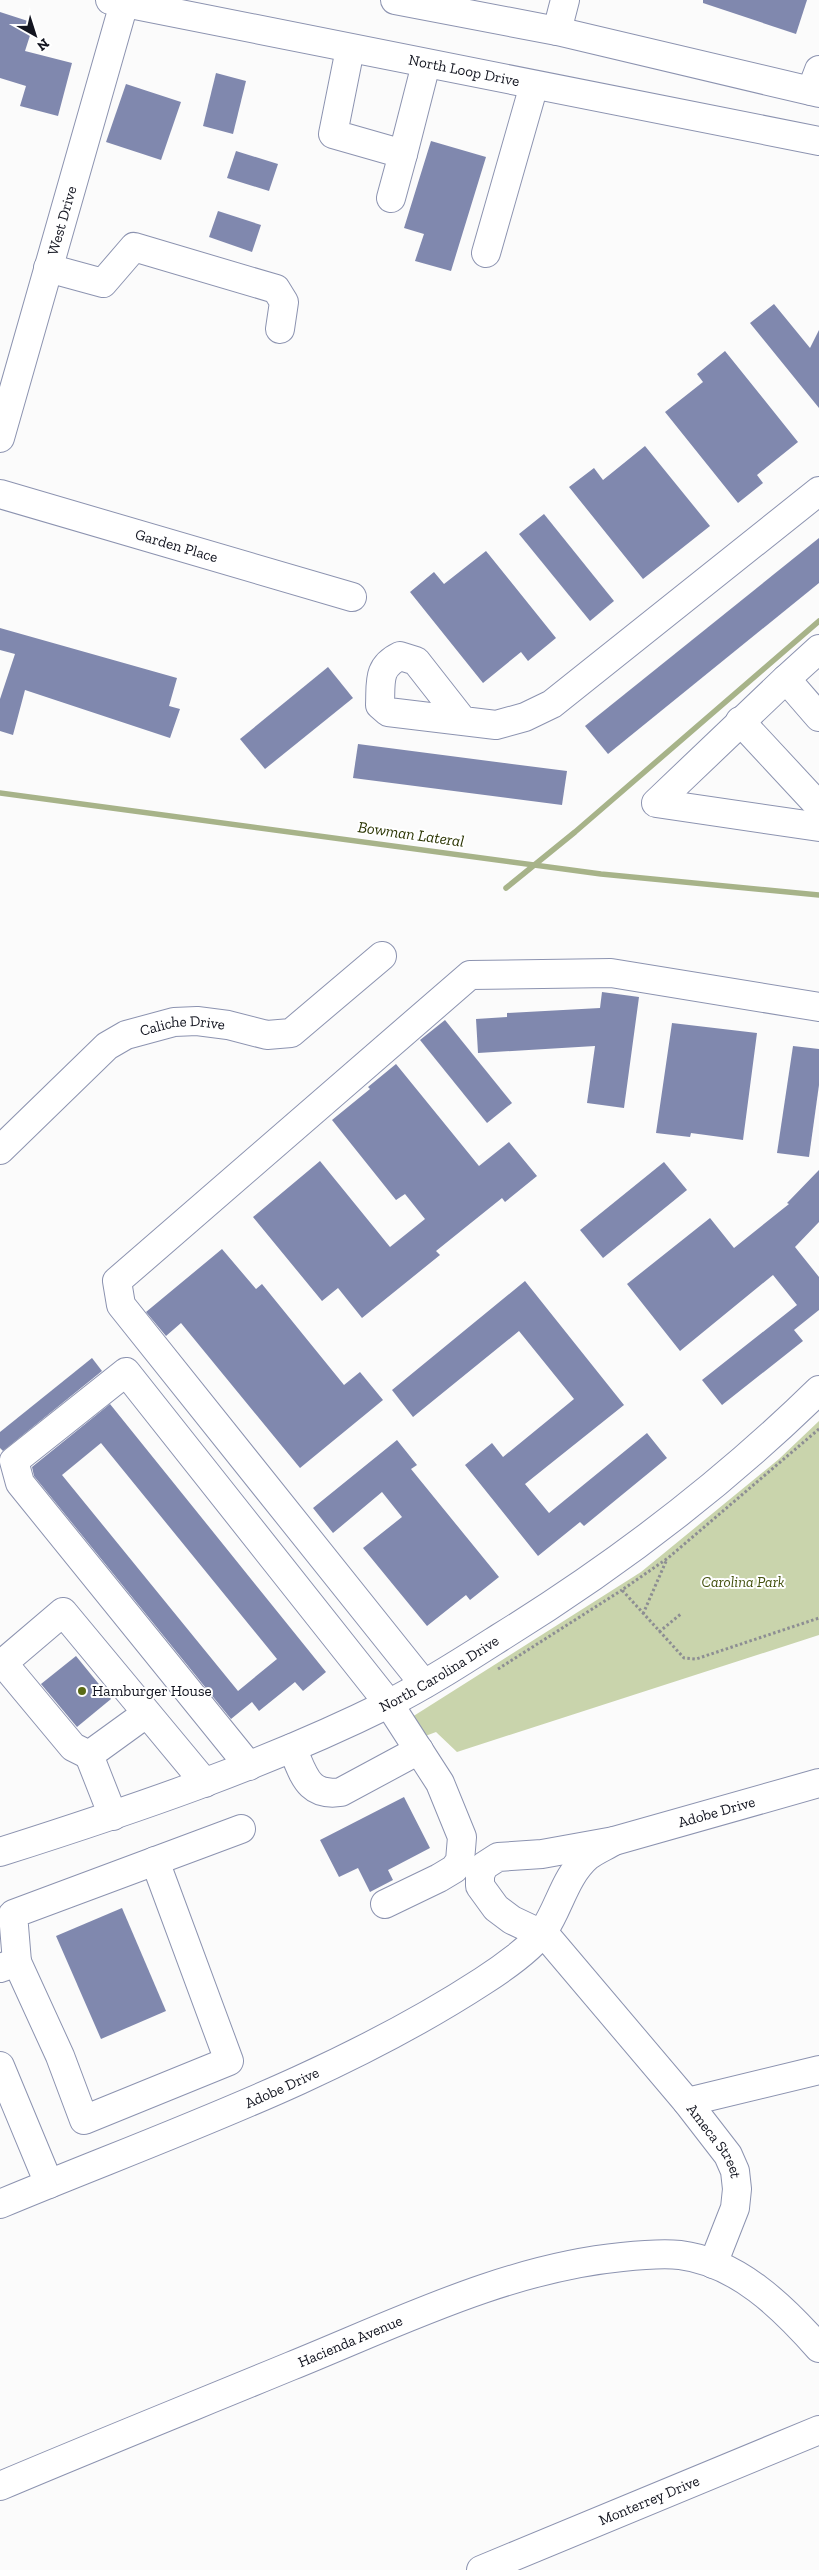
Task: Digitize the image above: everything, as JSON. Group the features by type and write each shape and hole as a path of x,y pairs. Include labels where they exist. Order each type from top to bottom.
{"street":[{"path":"395,0 558,31 816,85"},
{"path":"558,31 566,0"},
{"name":"North Loop Drive","path":"120,1 350,49 819,141"},
{"name":"West Drive","path":"0,438 120,1"},
{"path":"350,49 333,134 403,154"},
{"path":"391,198 426,64"},
{"path":"486,253 534,85"},
{"path":"48,268 103,283 134,247 276,289 284,302 280,329"},
{"path":"463,721 496,725 525,717 552,704 819,491"},
{"name":"Garden Place","path":"0,494 352,597"},
{"path":"819,649 740,721 656,803 819,827"},
{"path":"786,679 819,717"},
{"path":"740,721 819,806"},
{"name":"Caliche Drive","path":"0,1150 107,1046 126,1035 174,1022 197,1021 228,1025 267,1036 291,1033 382,956"},
{"path":"424,1684 121,1305 117,1281 470,975 611,973 819,1007"},
{"path":"249,1766 20,1483 14,1461 126,1372 389,1704 440,1783 462,1836 463,1850 460,1861 454,1869 439,1878 385,1904"},
{"name":"North Carolina Drive","path":"0,1852 113,1816 205,1783 292,1748 389,1704 557,1602 622,1556 702,1495 777,1431 819,1390"},
{"path":"113,1816 89,1755 73,1747 3,1663 63,1612 205,1783"},
{"path":"89,1755 147,1713"},
{"path":"292,1748 311,1787 327,1794 341,1792 419,1750"},
{"name":"Adobe Drive","path":"543,1932 531,1929 512,1920 496,1908 480,1886 480,1875 484,1866 498,1857 542,1854 614,1841 819,1783"},
{"path":"154,1861 229,2061 84,2120 60,2056 9,1965 13,1914 154,1861 240,1829"},
{"name":"Adobe Drive","path":"0,2204 281,2089 370,2047 483,1981 514,1958 543,1932 571,1875 590,1855 614,1841"},
{"name":"Ameca Street","path":"543,1932 687,2102 728,2155 735,2171 737,2189 736,2208 713,2264"},
{"path":"0,2066 49,2184"},
{"path":"687,2102 819,2070"},
{"name":"Hacienda Avenue","path":"0,2486 461,2298 545,2270 601,2259 650,2254 681,2255 713,2264"},
{"path":"713,2264 743,2279 769,2298 801,2327 819,2348"},
{"name":"Monterrey Drive","path":"481,2570 819,2430"}],"path":[{"path":"819,1429 668,1558 622,1590 684,1658 696,1659 819,1618"},
{"path":"644,1614 668,1558"},
{"path":"659,1632 682,1613"}],"green space":[{"name":"Carolina Park","path":"819,1421 819,1635 457,1752 436,1732 420,1738 412,1717 641,1572 779,1459"}],"building":[{"path":"703,0 807,0 796,34 703,3"},
{"path":"0,12 34,23 25,51 72,63 58,116 20,106 26,86 0,78"},
{"path":"216,73 246,81 233,134 203,126"},
{"path":"126,84 181,102 161,160 106,142"},
{"path":"431,141 486,157 451,271 415,261 424,234 404,228"},
{"path":"236,151 278,164 269,191 227,178"},
{"path":"218,211 261,225 252,252 209,237"},
{"path":"774,304 810,348 819,330 819,408 750,323"},
{"path":"725,351 798,442 757,475 763,483 738,503 665,412 703,382 697,374"},
{"path":"645,446 710,526 643,579 569,487 594,468 603,480"},
{"path":"544,514 614,601 590,621 519,534"},
{"path":"819,538 819,583 608,754 585,726"},
{"path":"486,551 556,638 528,661 521,652 483,683 410,592 434,572 444,584"},
{"path":"0,628 177,678 169,706 180,709 170,738 25,690 13,735 0,731 0,699 15,654 0,650"},
{"path":"328,667 353,698 265,769 240,739"},
{"path":"358,744 567,771 562,805 353,778"},
{"path":"602,992 639,997 624,1108 587,1103 595,1046 478,1053 476,1019 507,1017 507,1013 600,1008"},
{"path":"445,1020 512,1103 487,1123 420,1040"},
{"path":"672,1023 757,1033 743,1140 691,1133 690,1137 656,1133"},
{"path":"793,1046 819,1049 819,1085 809,1157 777,1153"},
{"path":"396,1064 479,1166 509,1142 537,1176 505,1202 502,1198 436,1251 440,1255 362,1318 338,1288 322,1301 253,1217 320,1161 390,1247 425,1219 405,1194 396,1200 332,1120 370,1089 368,1087"},
{"path":"664,1162 687,1190 603,1258 580,1230"},
{"path":"819,1170 819,1222 795,1247 819,1277 819,1310 794,1330 803,1341 722,1405 702,1380 797,1305 773,1275 680,1351 627,1284 710,1218 734,1248 789,1204 787,1203"},
{"path":"222,1249 256,1289 262,1284 344,1385 360,1372 383,1400 300,1468 181,1323 166,1336 146,1312"},
{"path":"525,1281 624,1405 525,1484 549,1513 647,1433 667,1458 584,1526 580,1522 538,1556 465,1465 492,1443 503,1457 574,1399 519,1331 413,1417 392,1390"},
{"path":"92,1358 102,1371 3,1451 0,1448 0,1432"},
{"path":"110,1404 326,1672 303,1691 295,1682 259,1711 252,1702 231,1719 34,1476 32,1467","holes":["101,1443 277,1659 238,1691 62,1475"]},
{"path":"397,1440 417,1465 411,1469 499,1577 470,1600 466,1595 427,1626 363,1548 402,1517 382,1492 333,1533 313,1508"},
{"path":"76,1656 111,1699 77,1727 41,1684"},
{"path":"404,1797 430,1848 388,1870 393,1880 370,1892 358,1868 339,1877 320,1840"},
{"path":"122,1908 166,2011 101,2039 56,1936"}],"waterway":[{"path":"506,888 575,832 819,621"},
{"name":"Bowman Lateral","path":"0,793 601,874 819,895"}],"place":[{"name":"Hamburger House","path":"82,1691"}]}
